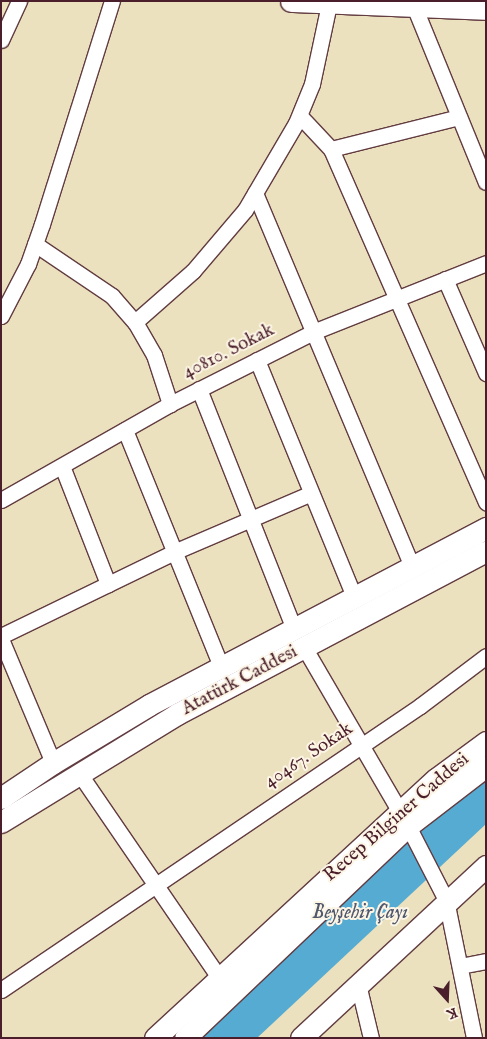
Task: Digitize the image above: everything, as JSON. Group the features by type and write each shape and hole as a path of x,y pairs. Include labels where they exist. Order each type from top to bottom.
{"main road":[{"path":"291,1 486,9"},
{"name":"Atatürk Caddesi","path":"1,798 53,763 221,667 486,528"},
{"name":"Atatürk Caddesi","path":"1,822 177,714 486,551"},
{"name":"Recep Bilginer Caddesi","path":"155,1038 226,986 404,819 451,766 486,742"},
{"name":"Recep Bilginer Caddesi","path":"404,819 486,766"},
{"path":"301,1038 446,900 486,866"},
{"name":"Recep Bilginer Caddesi","path":"185,1038 226,986"}],"street":[{"path":"1,40 19,1"},
{"path":"1,316 35,244 112,1"},
{"path":"135,322 194,271 245,210 300,116 312,84 329,4"},
{"path":"414,6 486,182"},
{"path":"300,116 331,149 486,502"},
{"path":"331,149 459,117"},
{"path":"255,193 412,567"},
{"path":"35,244 112,296 135,322 154,355 170,404"},
{"name":"40810. Sokak","path":"1,500 170,404 312,332 486,263"},
{"path":"445,279 486,374"},
{"path":"257,360 309,494 354,597"},
{"path":"199,389 294,629"},
{"path":"125,430 221,667"},
{"path":"62,466 108,584"},
{"path":"53,763 1,638 174,552 309,494"},
{"path":"304,647 404,819 446,900 474,1038"},
{"name":"40467. Sokak","path":"1,990 420,706 486,656"},
{"path":"79,773 154,886 226,986"},
{"path":"460,966 486,961"},
{"path":"358,984 371,1038"}],"water":[{"name":"Beyşehir Çayı","path":"486,776 486,824 257,1038 200,1038 373,872"}]}
